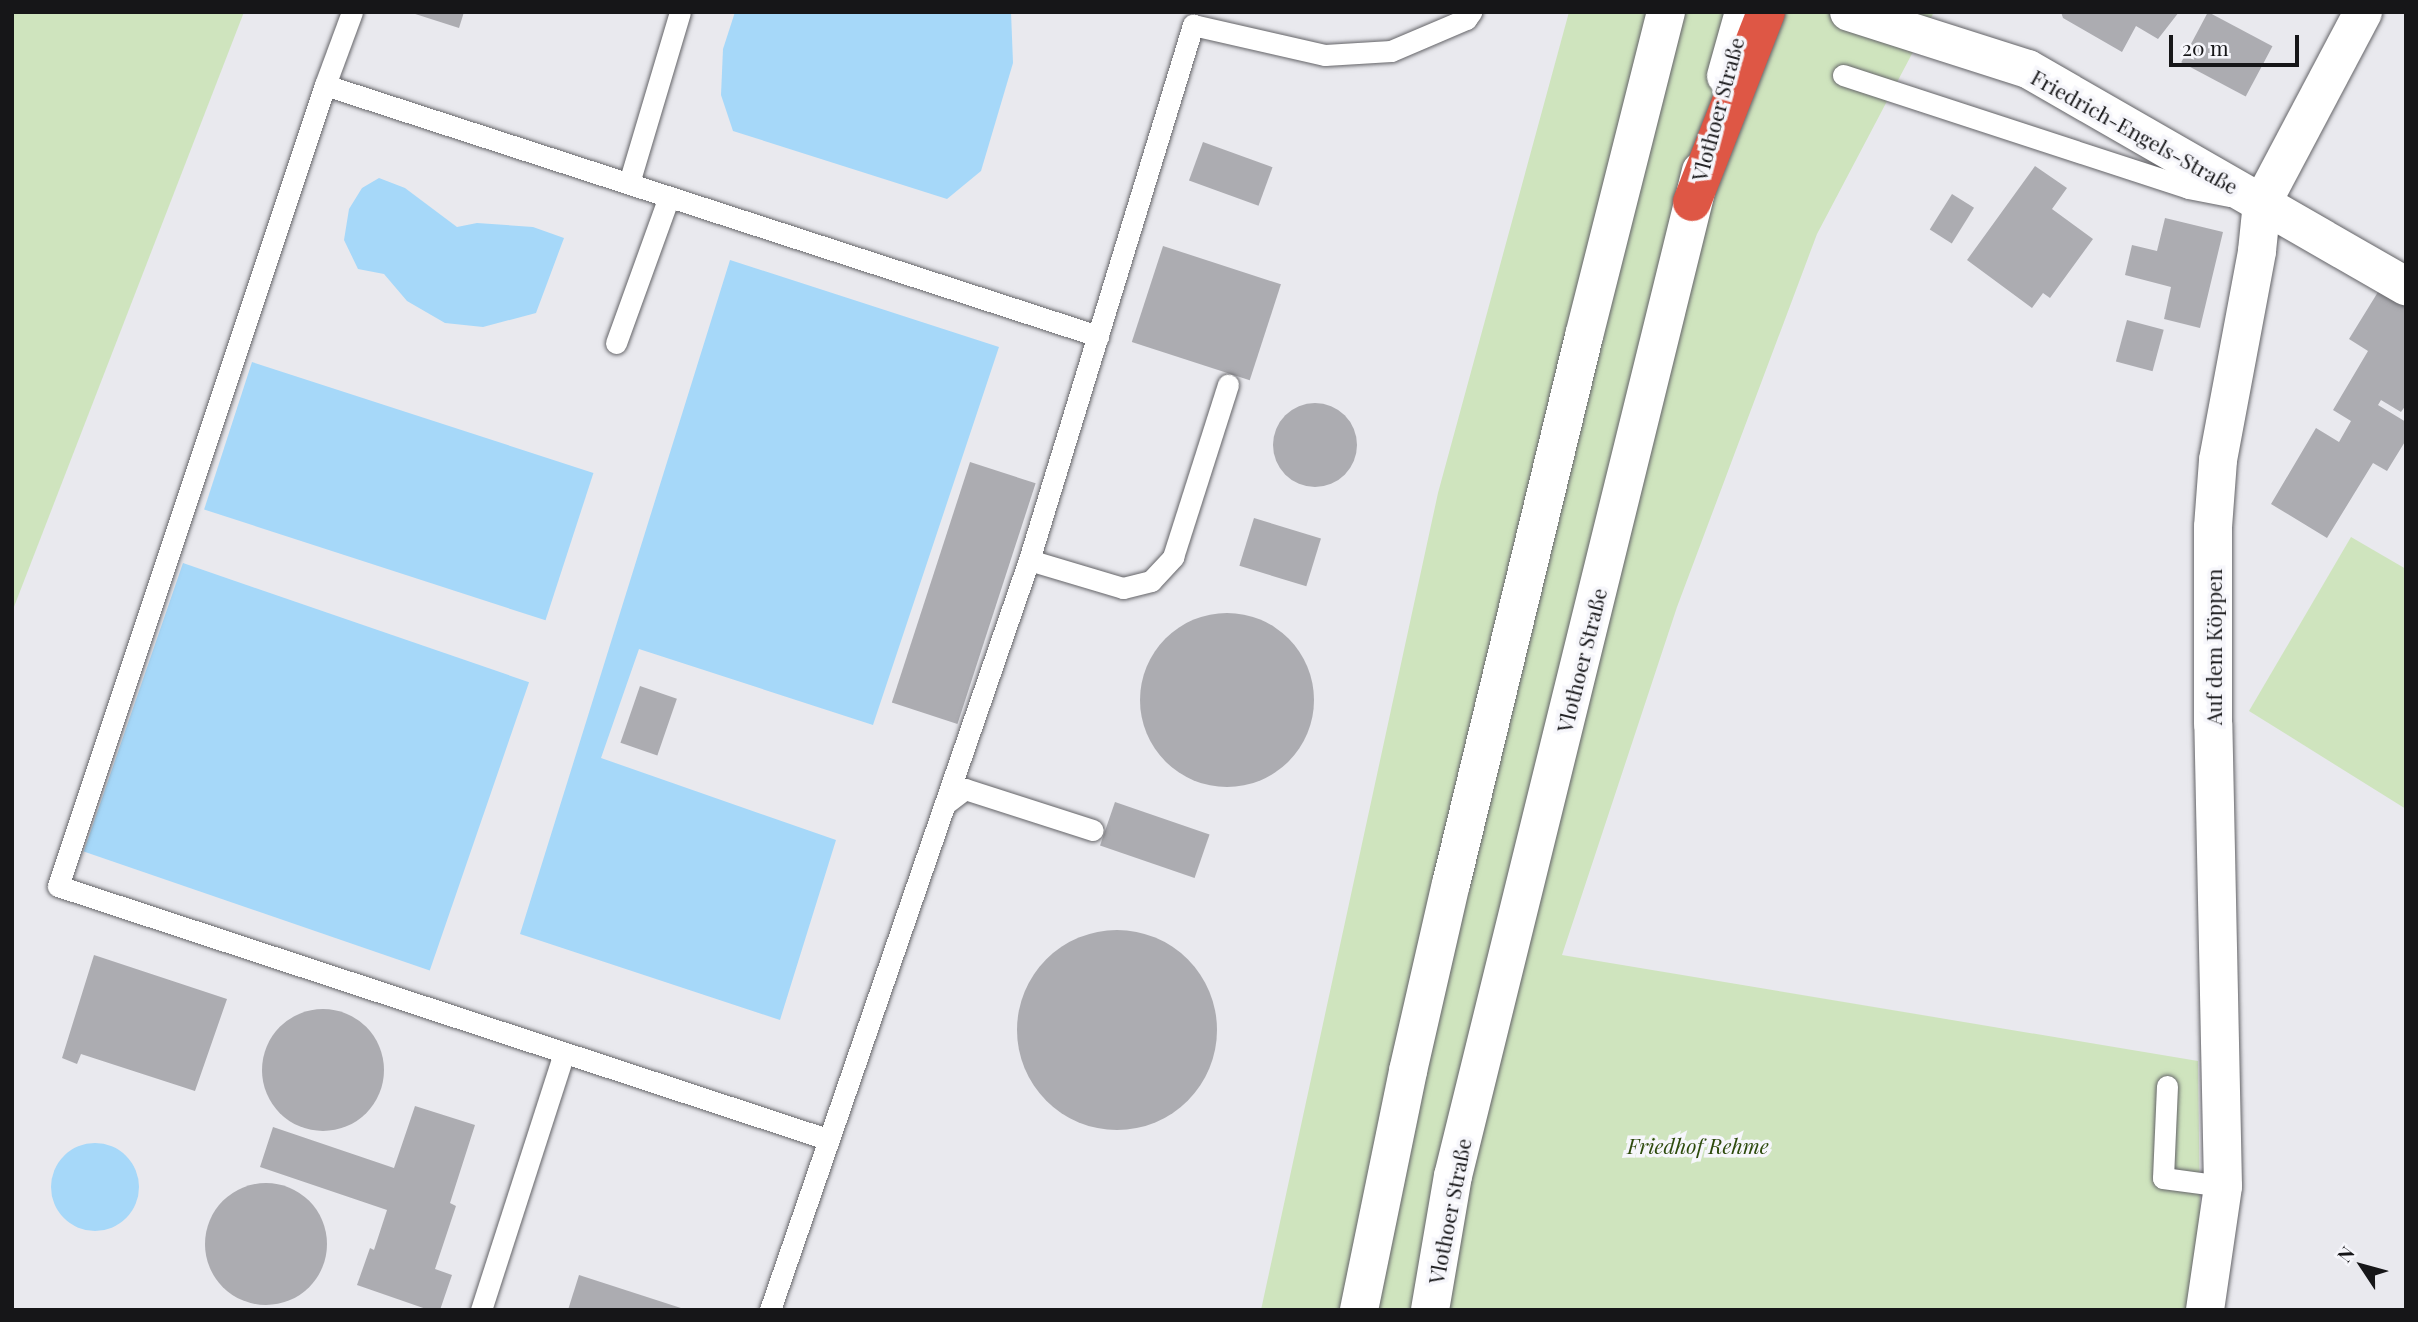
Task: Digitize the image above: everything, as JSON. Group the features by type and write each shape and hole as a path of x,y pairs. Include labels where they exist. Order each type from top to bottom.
{"highway":[{"path":"1692,202 1758,13"}],"main road":[{"path":"1359,1310 1405,1084 1451,884 1666,12"},
{"name":"Friedrich-Engels-Straße","path":"1849,12 2028,69 2406,286"},
{"name":"Auf dem Köppen","path":"2205,1310 2223,1186 2213,724 2213,527 2218,460 2257,251 2262,203 2363,12"},
{"name":"Vlothoer Straße","path":"1430,1310 1453,1176 1692,202"}],"lane":[{"path":"352,12 325,85 58,886 827,1139"},
{"path":"629,183 680,12"},
{"path":"770,1310 1029,560 1193,25 1325,55 1391,51 1466,19 1471,12"},
{"path":"1843,75 2188,188 2262,203"},
{"path":"325,85 1098,337"},
{"path":"616,343 668,199"},
{"path":"1029,560 1123,588 1151,581 1173,557 1228,385"},
{"path":"945,804 965,789 1093,830"},
{"path":"481,1310 564,1053"},
{"path":"2167,1086 2163,1178 2223,1186"}],"green space":[{"path":"12,12 244,12 12,612"},
{"name":"Friedhof Rehme","path":"1569,12 1934,12 1817,234 1677,607 1562,955 2198,1061 2200,1216 2186,1310 1261,1310 1438,493"},
{"path":"2351,537 2406,569 2406,809 2249,711"}],"water":[{"path":"735,12 1011,12 1013,63 981,171 947,199 733,131 721,95 723,49"},
{"path":"379,178 405,188 457,227 477,223 533,227 564,238 536,313 483,327 445,323 407,301 384,274 358,269 344,240 349,209 362,188"},
{"path":"730,260 999,347 873,725 639,649 601,758 836,840 780,1020 520,934"},
{"path":"252,362 593,473 546,620 204,509"},
{"path":"183,563 529,682 430,971 84,851"},
{"path":"86,1143 104,1143 120,1150 132,1162 139,1178 139,1196 132,1212 120,1224 104,1231 86,1231 70,1224 58,1212 51,1196 51,1178 58,1162 70,1150"}],"building":[{"path":"409,12 464,12 459,28"},
{"path":"2061,12 2179,12 2158,39 2136,26 2122,52 2063,18"},
{"path":"2208,12 2272,46 2246,97 2181,62"},
{"path":"1203,142 1273,167 1259,206 1189,181"},
{"path":"2035,166 2067,188 2052,209 2093,239 2050,298 2043,293 2032,308 1967,260"},
{"path":"1952,194 1974,208 1952,243 1930,230"},
{"path":"2165,218 2223,232 2200,328 2164,319 2171,287 2125,275 2132,245 2157,251"},
{"path":"1163,246 1281,284 1250,380 1132,342"},
{"path":"2386,279 2406,290 2406,405 2401,412 2381,400 2378,405 2406,422 2406,440 2387,471 2373,463 2327,538 2271,504 2316,428 2339,442 2351,421 2333,410 2368,351 2349,339"},
{"path":"2127,320 2164,330 2153,371 2116,362"},
{"path":"1307,403 1323,403 1339,410 1350,421 1357,437 1354,461 1345,475 1323,487 1307,487 1291,480 1280,469 1273,453 1273,437 1280,421 1291,410"},
{"path":"970,462 1036,483 957,724 892,703"},
{"path":"1254,518 1321,538 1306,586 1239,566"},
{"path":"1227,613 1260,619 1289,638 1308,667 1314,700 1308,733 1289,762 1260,781 1227,787 1194,781 1165,762 1146,733 1140,700 1146,667 1165,638 1194,619"},
{"path":"640,686 677,699 657,755 620,743"},
{"path":"1115,802 1210,835 1195,878 1100,845"},
{"path":"1117,930 1155,937 1188,959 1210,992 1217,1030 1210,1068 1188,1101 1155,1123 1117,1130 1079,1123 1046,1101 1024,1068 1017,1030 1024,992 1046,959 1079,937"},
{"path":"94,955 227,999 195,1091 81,1054 77,1064 62,1058"},
{"path":"323,1009 346,1014 366,1027 379,1047 384,1070 379,1093 366,1113 346,1126 323,1131 300,1126 280,1113 267,1093 262,1070 267,1047 280,1027 300,1014"},
{"path":"415,1106 475,1125 450,1203 456,1206 435,1269 452,1275 440,1310 429,1310 357,1285 370,1248 374,1250 387,1210 260,1167 273,1127 394,1168"},
{"path":"266,1183 289,1188 309,1201 322,1221 327,1244 322,1267 309,1287 289,1300 266,1305 243,1300 223,1287 210,1267 205,1244 210,1221 223,1201 243,1188"},
{"path":"579,1275 684,1309 684,1310 568,1310"}]}
